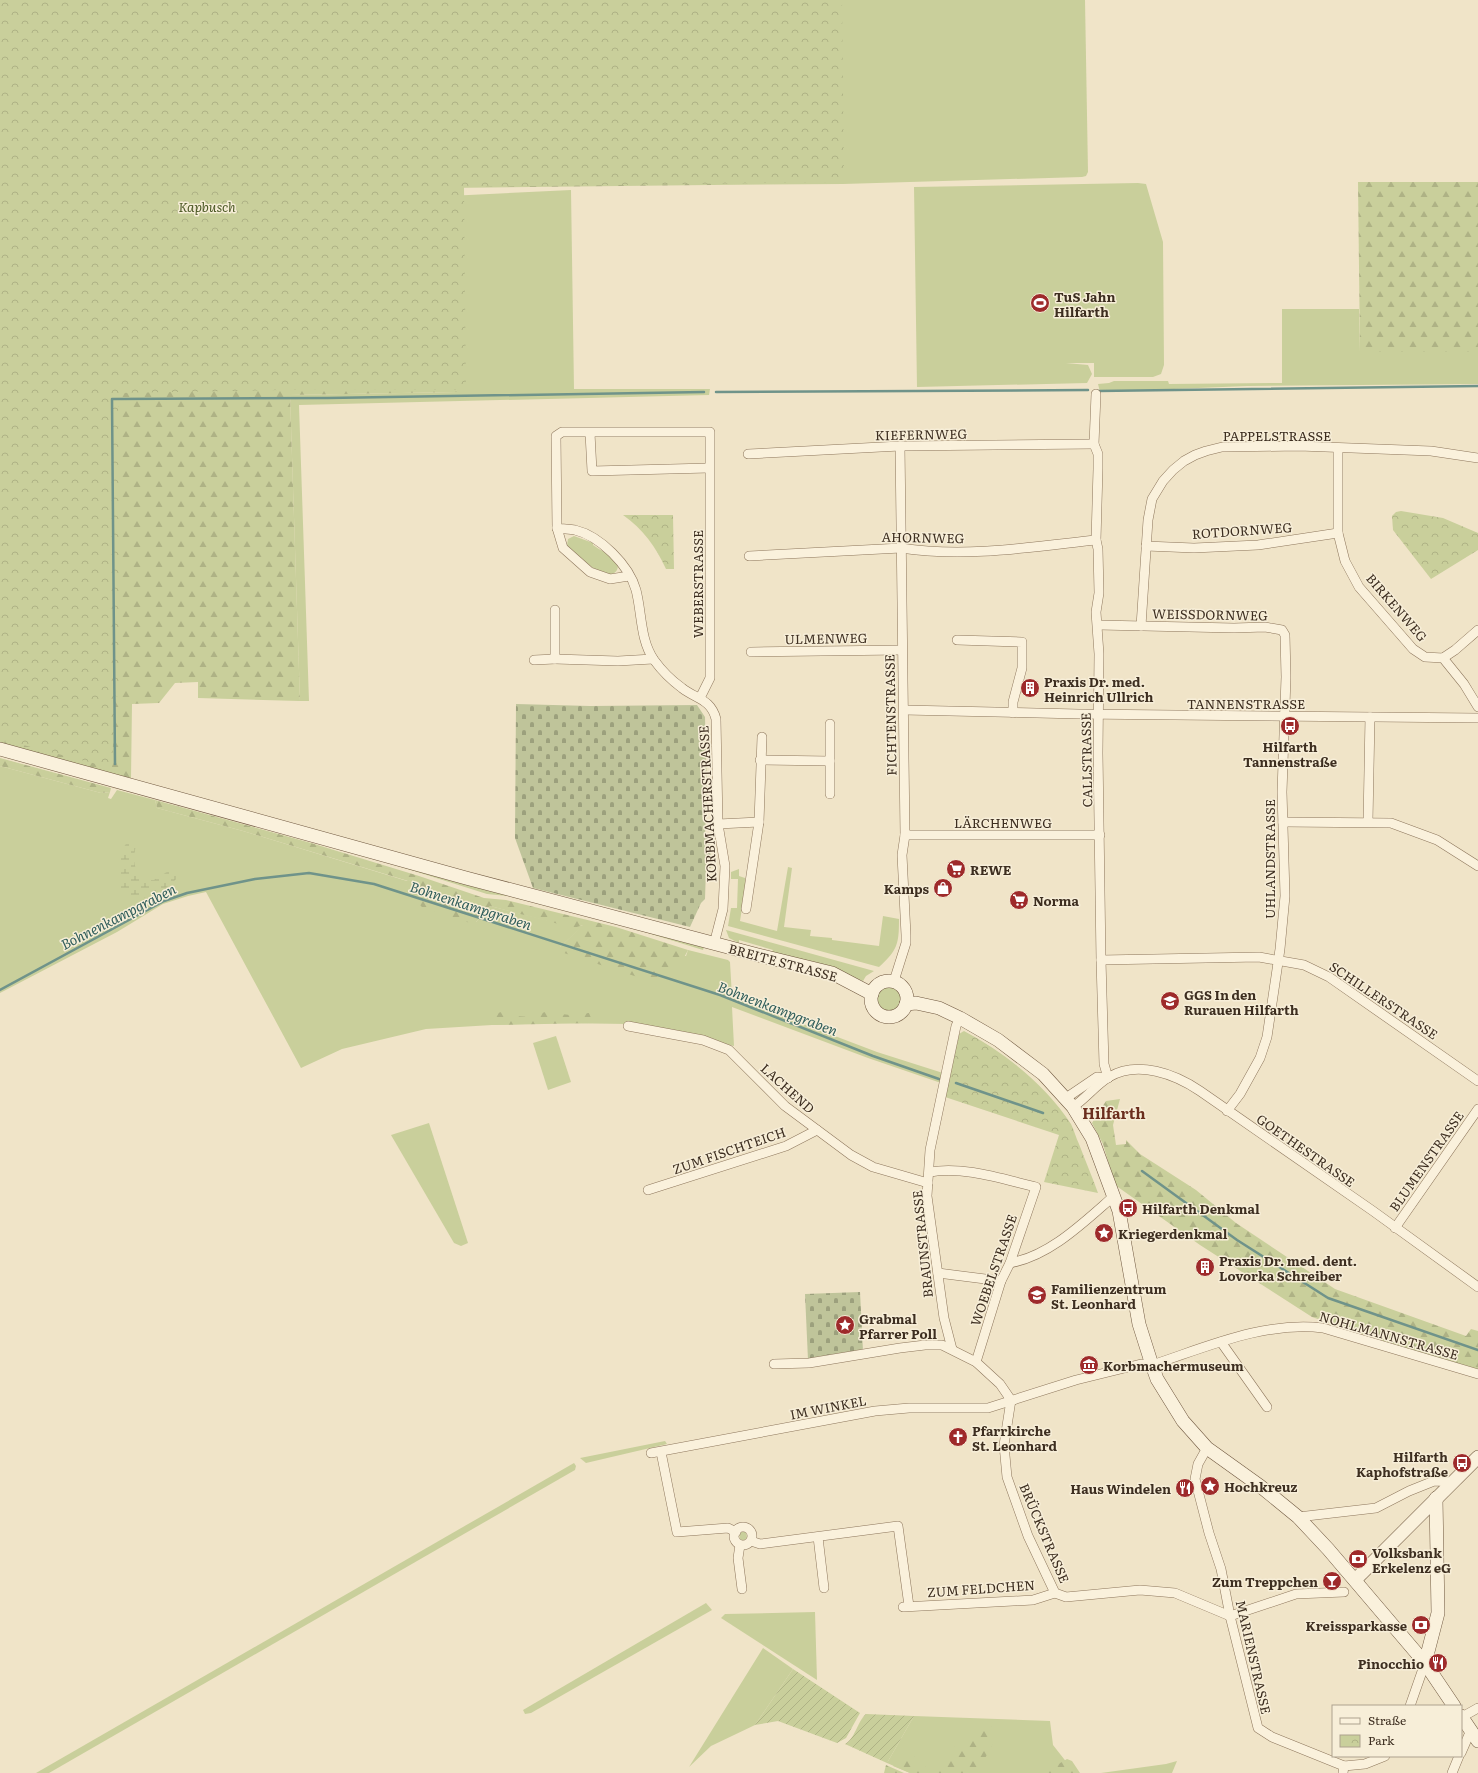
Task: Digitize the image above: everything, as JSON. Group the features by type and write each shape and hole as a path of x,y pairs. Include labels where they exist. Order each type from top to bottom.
{"main road":[{"name":"BREITE STRASSE","path":"0,749 459,876 714,944 832,973 872,994"},
{"path":"887,981 894,981 904,989 907,996 906,1004 897,1015 884,1016 878,1013 873,1007 871,1000 872,994 879,984 887,981"},
{"path":"906,1004 916,1004 939,1008 960,1018 998,1040 1024,1058 1043,1074 1069,1102 1092,1138 1114,1196 1121,1225 1139,1324 1157,1379 1183,1421 1207,1448 1260,1486 1298,1517 1355,1580 1425,1663 1453,1705"},
{"path":"1355,1580 1478,1457"},
{"path":"1425,1663 1438,1613 1436,1498"},
{"path":"1462,1717 1475,1736"}],"street":[{"name":"CALLSTRASSE","path":"1096,394 1094,444 1098,454 1096,540 1098,550 1099,593 1096,612 1099,625 1098,714 1101,960 1104,1064 1108,1078"},
{"path":"629,576 610,579 590,572 563,548 557,528 556,436 562,432 590,433 592,471 709,468"},
{"name":"WEBERSTRASSE","path":"590,433 710,432 710,678 700,698"},
{"name":"KIEFERNWEG","path":"748,454 900,446 1094,444"},
{"name":"FICHTENSTRASSE","path":"894,981 904,949 906,935 902,856 905,835 900,446"},
{"name":"PAPPELSTRASSE","path":"1141,626 1146,546 1152,499 1157,490 1173,470 1194,455 1206,450 1238,446 1430,450 1478,458"},
{"name":"BIRKENWEG","path":"1338,448 1338,533 1346,561 1359,587 1413,649 1425,657 1443,658"},
{"name":"KORBMACHERSTRASSE","path":"557,528 576,530 592,538 611,551 629,576 636,589 646,643 653,659 668,678 683,689 700,698 714,710 716,719 718,824 725,866 723,909 714,944"},
{"name":"ROTDORNWEG","path":"1146,546 1194,548 1258,545 1338,533"},
{"name":"AHORNWEG","path":"749,556 901,548 926,551 1020,549 1096,540"},
{"path":"555,610 555,660"},
{"name":"WEISSDORNWEG","path":"1099,625 1234,628 1265,627 1282,630 1285,635 1285,716"},
{"path":"1478,630 1443,658 1464,684 1478,707"},
{"path":"957,640 1022,642 1022,668 1013,702 1013,713"},
{"name":"ULMENWEG","path":"751,652 902,650"},
{"path":"534,660 618,661 653,659"},
{"name":"TANNENSTRASSE","path":"904,710 1013,713 1478,718"},
{"name":"UHLANDSTRASSE","path":"1227,1110 1240,1094 1260,1058 1267,1037 1285,896 1283,822 1285,716"},
{"path":"1368,822 1370,717"},
{"path":"830,724 830,794"},
{"path":"746,909 759,822 762,737"},
{"path":"760,760 830,761"},
{"path":"718,824 759,822"},
{"path":"1283,822 1391,823 1437,840 1478,866"},
{"name":"LÄRCHENWEG","path":"905,835 1100,835"},
{"name":"SCHILLERSTRASSE","path":"1101,960 1259,957 1304,965 1329,977 1478,1081"},
{"name":"BRAUNSTRASSE","path":"952,1349 944,1318 927,1196 930,1172 930,1150 956,1026 960,1018"},
{"name":"LACHEND","path":"628,1026 703,1040 729,1050 785,1106 851,1155 873,1166 928,1184"},
{"name":"GOETHESTRASSE","path":"1069,1102 1097,1077 1108,1078 1118,1073 1130,1070 1160,1072 1175,1077 1197,1089 1478,1287"},
{"name":"BLUMENSTRASSE","path":"1394,1228 1478,1109"},
{"name":"ZUM FISCHTEICH","path":"648,1190 786,1146 817,1130"},
{"name":"WOEBELSTRASSE","path":"930,1172 971,1173 1036,1187 1010,1263 1001,1282 976,1362"},
{"path":"1010,1263 1019,1262 1065,1237 1114,1196"},
{"path":"938,1273 1001,1282"},
{"name":"NOHLMANNSTRASSE","path":"1011,1400 1076,1380 1112,1371 1141,1364 1152,1365 1244,1335 1275,1328 1310,1326 1324,1328 1478,1374"},
{"path":"1222,1342 1267,1407"},
{"path":"774,1364 809,1363 925,1345 942,1345 976,1362 1000,1384 1011,1400"},
{"name":"IM WINKEL","path":"651,1453 876,1411 909,1408 988,1408 1011,1400"},
{"name":"BRÜCKSTRASSE","path":"1011,1400 1004,1445 1007,1477 1028,1536 1055,1593 1066,1597 1140,1590 1175,1593 1230,1616"},
{"name":"MARIENSTRASSE","path":"1207,1448 1198,1464 1196,1479 1209,1533 1221,1569 1230,1616 1258,1728 1272,1737 1344,1769"},
{"path":"661,1452 677,1532 728,1528 736,1532"},
{"path":"1298,1517 1376,1508 1409,1491 1434,1481 1453,1482"},
{"name":"ZUM FELDCHEN","path":"740,1545 746,1545 751,1541 760,1544 898,1526 906,1606 1033,1600 1055,1593"},
{"path":"742,1589 738,1558 740,1545 734,1538 736,1532 743,1528 749,1530 752,1535 751,1541"},
{"path":"818,1537 824,1588"},
{"path":"1230,1616 1296,1594 1344,1592"},
{"path":"1410,1705 1425,1663"},
{"path":"1462,1716 1478,1708"},
{"path":"1462,1752 1475,1736"},
{"path":"1344,1769 1365,1764 1382,1757"},
{"path":"1452,1773 1460,1757"}],"green space":[{"name":"Kapbusch","path":"0,0 706,0 711,185 447,188 457,392 290,395 300,701 198,698 198,682 175,683 159,703 132,704 131,779 0,743"},
{"name":"Kapbusch","path":"0,0 842,0 844,182 464,187 466,390 330,389 118,393 121,697 115,696 112,768 0,739"},
{"path":"706,0 1085,0 1088,172 1086,176 1082,177 843,184 711,185"},
{"path":"1358,182 1478,182 1478,352 1360,352"},
{"name":"TuS Jahn Hilfarth","path":"1146,184 1163,242 1164,365 1161,374 1153,377 1094,377 1094,363 1066,363 1088,365 1092,374 1087,383 917,387 914,187"},
{"path":"571,190 574,389 710,389 709,395 299,405 309,701 300,701 290,395 457,392 448,196"},
{"path":"1282,309 1359,309 1360,352 1478,352 1478,384 1247,386 1100,392 1098,384 1114,381 1168,381 1169,384 1282,383"},
{"path":"1401,511 1443,518 1478,533 1478,550 1431,579 1393,530 1392,516 1396,512"},
{"path":"623,515 673,515 674,569 666,569 658,553 643,532"},
{"path":"574,536 593,543 593,545 615,561 618,565 618,569 613,574 607,574 600,572 591,566 568,547 568,539"},
{"path":"516,704 590,706 697,705 705,717 707,793 705,835 710,835 711,868 706,868 705,899 701,903 690,927 533,888 515,838"},
{"path":"0,758 111,788 110,792 101,793 0,766"},
{"path":"0,766 101,793 110,792 108,798 111,799 117,790 155,800 157,808 243,831 407,881 418,879 476,922 490,906 574,927 584,925 560,947 686,956 688,950 728,960 730,962 732,997 877,1052 943,1073 941,1083 868,1058 732,1007 734,1046 627,1024 558,1023 492,1025 426,1029 342,1049 301,1068 206,892 163,904 117,932 0,993"},
{"path":"120,784 333,842 456,880 621,921 704,947 703,950 612,922 508,896 487,894 341,848 118,786"},
{"path":"155,800 311,843 419,876 484,898 506,900 616,927 688,950 679,967 659,984 564,953 559,948 583,925 574,928 490,906 476,922 470,923 422,907 415,900 418,880 408,881 243,831 157,808"},
{"path":"127,843 137,843 134,857 135,867 137,872 144,878 154,880 170,870 177,871 179,875 172,883 156,894 137,898 123,894 121,890 120,851"},
{"path":"788,867 792,868 784,927 811,930 810,936 879,946 883,916 899,919 898,940 894,951 890,956 879,967 728,926 731,908 737,908 738,879 731,879 731,872 739,869 739,876 745,878 746,882 740,921 777,931"},
{"path":"726,930 874,971 866,976 863,981 834,969 772,952 773,950 739,940 739,943 729,938"},
{"path":"889,987 897,991 901,999 897,1007 889,1011 881,1007 877,999 881,991"},
{"path":"504,1011 514,1016 530,1017 545,1012 570,1015 589,1013 593,1023 492,1025 498,1013"},
{"path":"964,1031 994,1049 1023,1071 1037,1083 1061,1109 1072,1126 1098,1193 1044,1182 1059,1135 945,1097 959,1034"},
{"path":"556,1036 571,1082 548,1090 533,1043"},
{"path":"1120,1099 1113,1125 1116,1145 1126,1144 1126,1140 1140,1154 1196,1190 1236,1223 1335,1289 1466,1336 1471,1329 1478,1331 1478,1371 1451,1364 1312,1317 1200,1245 1115,1185 1103,1144 1092,1123 1106,1101"},
{"path":"429,1123 468,1243 461,1246 454,1243 391,1135"},
{"path":"860,1292 863,1351 808,1360 805,1294"},
{"path":"665,1441 667,1444 586,1463 580,1458"},
{"path":"574,1463 576,1466 575,1470 49,1773 36,1773"},
{"path":"743,1530 746,1532 747,1538 743,1541 740,1539 739,1533"},
{"path":"706,1603 712,1610 531,1713 525,1714 523,1710"},
{"path":"815,1612 817,1680 721,1618 725,1614"},
{"path":"763,1648 793,1669 755,1725 711,1746 689,1767"},
{"path":"793,1669 860,1713 846,1738 837,1743 778,1721 755,1725"},
{"path":"866,1714 914,1716 887,1763 845,1744 851,1738 860,1721"},
{"path":"914,1716 1050,1721 1053,1745 1075,1773 910,1773 887,1763"},
{"path":"991,1726 994,1732 992,1745 981,1764 971,1773 937,1773 937,1769 942,1759 951,1750 964,1740 976,1737 985,1728"},
{"path":"910,1755 918,1758 931,1773 910,1773 893,1766 899,1760"},
{"path":"1067,1759 1072,1761 1080,1773 1043,1773"},
{"path":"1177,1761 1172,1773 1101,1773 1166,1764"},
{"path":"886,1765 904,1773 884,1773"}],"waterway":[{"path":"1098,391 1478,386"},
{"path":"716,392 1088,390"},
{"path":"115,764 112,399 328,398 704,392"},
{"name":"Bohnenkampgraben","path":"0,990 164,901 187,893 255,879 309,873 374,884 720,995 873,1056 939,1079"},
{"name":"Bohnenkampgraben","path":"956,1083 1043,1113"},
{"name":"Bohnenkampgraben","path":"1142,1171 1237,1240 1328,1298 1478,1350"}],"place":[{"name":"TuS Jahn Hilfarth","path":"1040,303"},
{"name":"Praxis Dr. med. Heinrich Ullrich","path":"1030,688"},
{"name":"Hilfarth Tannenstraße","path":"1290,726"},
{"name":"REWE","path":"956,869"},
{"name":"Kamps","path":"943,888"},
{"name":"Norma","path":"1019,900"},
{"name":"GGS In den Rurauen Hilfarth","path":"1170,1001"},
{"name":"Hilfarth Denkmal","path":"1128,1208"},
{"name":"Kriegerdenkmal","path":"1104,1233"},
{"name":"Praxis Dr. med. dent. Lovorka Schreiber","path":"1205,1267"},
{"name":"Familienzentrum St. Leonhard","path":"1037,1295"},
{"name":"Grabmal Pfarrer Poll","path":"845,1325"},
{"name":"Korbmachermuseum","path":"1089,1365"},
{"name":"Pfarrkirche St. Leonhard","path":"958,1437"},
{"name":"Hilfarth Kaphofstraße","path":"1462,1463"},
{"name":"Hochkreuz","path":"1210,1486"},
{"name":"Haus Windelen","path":"1185,1488"},
{"name":"Volksbank Erkelenz eG","path":"1358,1559"},
{"name":"Zum Treppchen","path":"1332,1581"},
{"name":"Kreissparkasse","path":"1421,1625"},
{"name":"Pinocchio","path":"1438,1663"}],"district":[{"name":"Hilfarth","path":"1114,1112"}]}
